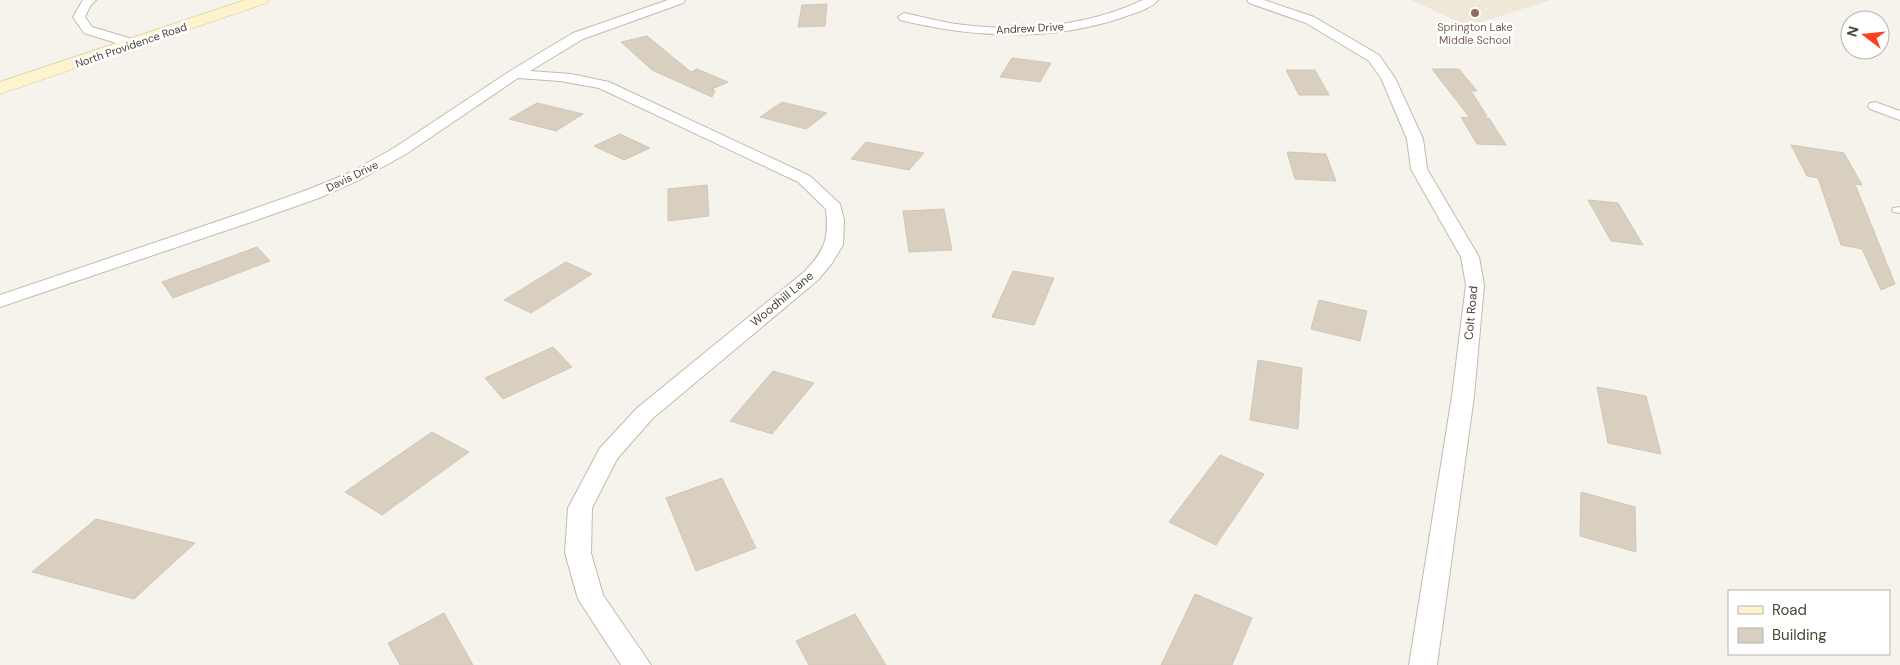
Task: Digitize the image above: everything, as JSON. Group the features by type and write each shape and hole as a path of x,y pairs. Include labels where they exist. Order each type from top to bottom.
{"main road":[{"name":"North Providence Road","path":"0,88 261,0"}],"street":[{"path":"90,0 84,4 79,17 88,30 134,44"},
{"name":"Davis Drive","path":"0,301 257,214 313,194 357,175 400,151 515,74 578,36 679,0"},
{"name":"Andrew Drive","path":"904,17 955,28 1032,30 1074,26 1111,18 1135,10 1152,0"},
{"name":"Colt Road","path":"1253,0 1310,20 1374,58 1388,78 1415,139 1419,169 1470,257 1475,285 1463,396 1423,665"},
{"name":"Woodhill Lane","path":"515,74 580,78 604,85 804,179 834,208 837,234 829,256 811,276 645,414 608,454 580,508 578,553 591,599 637,665"},
{"path":"1875,106 1900,116"}],"shaded area":[{"name":"Springton Lake Middle School","path":"1411,0 1551,0 1468,26"}],"building":[{"path":"827,4 825,26 798,27 802,5"},
{"path":"647,36 691,72 697,69 728,82 712,89 715,91 712,97 652,70 621,42"},
{"path":"1012,58 1051,63 1040,82 1000,77"},
{"path":"1432,69 1459,69 1477,91 1471,91 1487,116 1484,118 1489,118 1506,145 1477,144 1461,117 1470,118"},
{"path":"1286,70 1315,70 1329,95 1299,95"},
{"path":"782,102 827,113 806,129 760,117"},
{"path":"537,103 583,114 556,131 509,119"},
{"path":"620,134 650,148 624,160 594,146"},
{"path":"866,142 924,153 909,170 851,159"},
{"path":"1791,145 1844,153 1862,185 1855,184 1895,284 1881,290 1862,249 1841,245 1818,178 1807,176"},
{"path":"1287,152 1326,154 1336,181 1295,179"},
{"path":"707,185 709,216 668,221 668,189"},
{"path":"1588,200 1618,203 1643,245 1611,241"},
{"path":"944,209 952,250 909,252 903,211"},
{"path":"257,247 270,261 173,298 162,282"},
{"path":"566,262 592,274 531,313 504,300"},
{"path":"1013,271 1054,278 1034,325 992,317"},
{"path":"1319,300 1367,311 1360,341 1311,329"},
{"path":"553,347 572,367 503,399 485,378"},
{"path":"1258,360 1302,368 1298,429 1250,420"},
{"path":"773,371 814,383 772,434 730,421"},
{"path":"1597,387 1646,396 1661,454 1608,443"},
{"path":"432,432 469,452 382,515 345,492"},
{"path":"1220,455 1264,474 1216,545 1169,522"},
{"path":"722,478 756,548 696,571 666,498"},
{"path":"1581,492 1635,507 1636,552 1580,536"},
{"path":"96,519 195,543 134,599 32,572"},
{"path":"1195,594 1252,618 1232,665 1161,665"},
{"path":"444,613 473,665 400,665 388,643"},
{"path":"855,614 886,665 809,665 796,641"}],"place":[{"name":"Springton Lake Middle School","path":"1475,13"}]}
